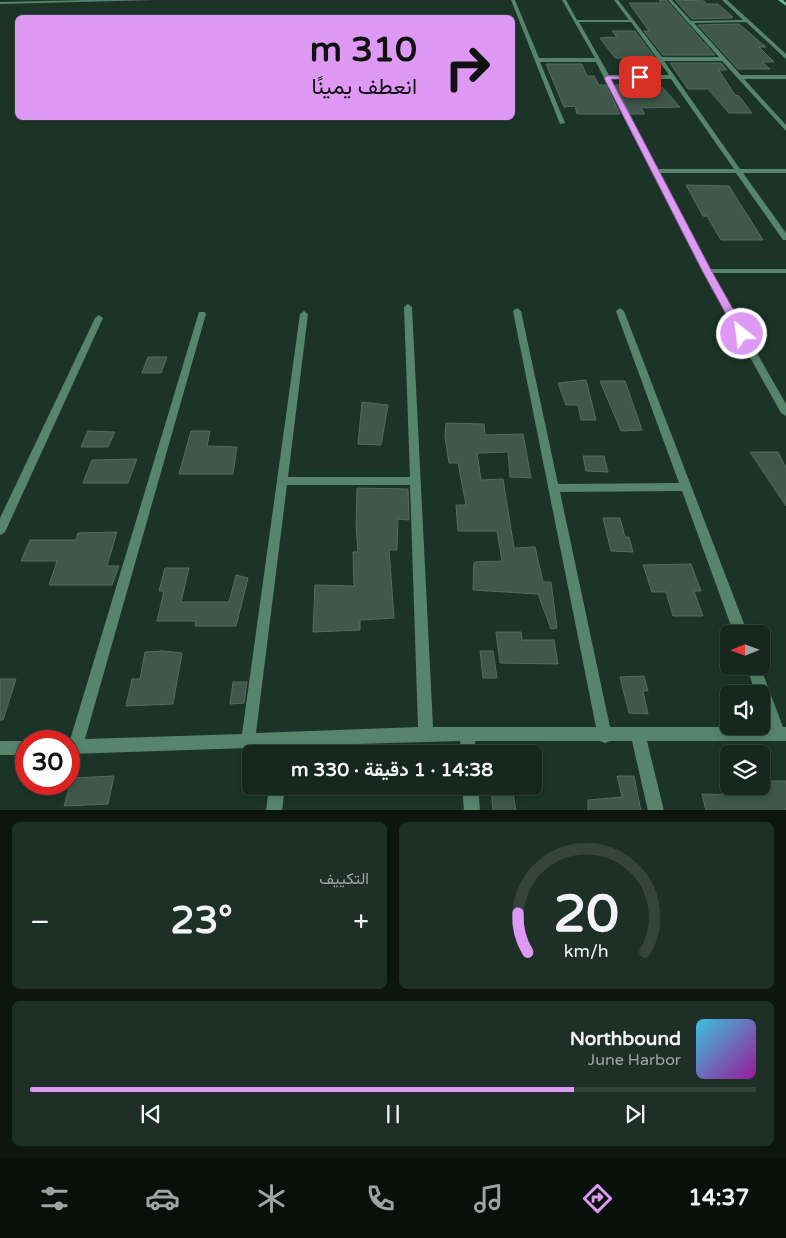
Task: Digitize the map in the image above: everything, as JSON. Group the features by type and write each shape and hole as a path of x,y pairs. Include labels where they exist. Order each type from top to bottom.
{"street":[{"path":"0,3 153,0"},
{"path":"512,0 562,123"},
{"path":"564,0 578,21 706,270 786,413"},
{"path":"616,0 674,77 738,172 786,238"},
{"path":"670,0 786,129"},
{"path":"724,0 786,56"},
{"path":"780,0 786,5"},
{"path":"578,21 632,21"},
{"path":"690,22 748,21"},
{"path":"661,59 724,59"},
{"path":"537,60 598,60"},
{"path":"607,78 674,77"},
{"path":"740,77 786,77"},
{"path":"656,171 786,171"},
{"path":"706,270 786,272"},
{"path":"408,307 426,734"},
{"path":"517,311 605,736"},
{"path":"620,311 738,625"},
{"path":"77,730 202,314"},
{"path":"248,740 304,314"},
{"path":"0,530 98,318"},
{"path":"283,482 416,481"},
{"path":"554,488 686,486"},
{"path":"294,745 426,734 605,736 782,734 757,675"},
{"path":"467,735 468,745"},
{"path":"638,735 656,810"},
{"path":"80,747 248,740 276,745"},
{"path":"0,748 15,748"},
{"path":"274,810 276,795"},
{"path":"471,795 472,810"}],"building":[{"path":"659,0 666,0 715,55 663,55 644,31 649,31 629,3 661,3"},
{"path":"675,0 704,1 707,4 718,4 733,17 692,19"},
{"path":"739,24 766,47 759,47 774,62 762,62 770,69 738,69 698,25"},
{"path":"612,31 635,31 655,58 615,58 600,38 617,37"},
{"path":"670,63 721,63 727,70 719,70 735,95 739,96 752,113 729,113 708,89 688,89"},
{"path":"546,64 582,64 587,76 594,76 599,85 606,85 620,114 577,114 575,106 564,107"},
{"path":"641,84 643,87 662,87 680,107 641,108 645,114 630,114 615,85"},
{"path":"686,185 729,186 763,240 721,240 707,216 703,216"},
{"path":"148,357 167,357 161,373 142,373"},
{"path":"586,380 596,420 581,420 578,405 566,405 558,383"},
{"path":"600,381 625,381 642,430 621,431"},
{"path":"362,402 388,405 381,445 358,444"},
{"path":"446,423 484,424 485,435 523,434 531,478 510,477 508,452 477,453 481,480 503,479 514,548 535,547 543,582 551,582 557,628 551,629 538,594 473,590 474,562 502,561 497,531 458,531 456,505 466,505 458,463 449,463 445,437"},
{"path":"88,431 115,432 108,447 81,447"},
{"path":"191,431 210,431 207,446 237,447 233,474 179,474"},
{"path":"750,452 778,452 786,468 786,506"},
{"path":"583,456 604,456 608,472 586,471"},
{"path":"137,459 128,483 83,483 92,460"},
{"path":"357,488 408,489 409,520 398,519 397,550 389,550 394,618 360,620 360,630 313,632 315,585 354,586 353,552 358,552 356,525"},
{"path":"603,518 620,518 625,537 629,537 633,552 611,551"},
{"path":"117,532 107,566 119,566 112,585 49,585 57,561 21,561 30,540 76,540 78,533"},
{"path":"691,564 701,591 694,591 703,616 673,616 666,592 652,592 643,565"},
{"path":"165,568 189,568 181,602 229,602 236,575 248,578 236,626 195,626 196,621 157,621 164,591 159,591"},
{"path":"496,632 521,632 522,640 554,640 558,664 500,663"},
{"path":"480,651 493,651 497,678 483,678"},
{"path":"145,652 182,653 173,704 126,706 132,679 140,679"},
{"path":"644,676 648,691 643,691 648,714 629,713 620,677"},
{"path":"0,679 16,679 3,720 0,720"},
{"path":"233,682 247,682 244,703 230,704"},
{"path":"114,776 108,804 64,806 67,795 80,795 80,778"},
{"path":"617,776 634,776 641,810 588,810 588,800 622,797"},
{"path":"770,781 786,781 786,810 706,810 702,794 770,795"},
{"path":"492,795 513,795 516,810 493,810"}],"route":[{"path":"640,77 607,78 706,270 742,334"}]}
